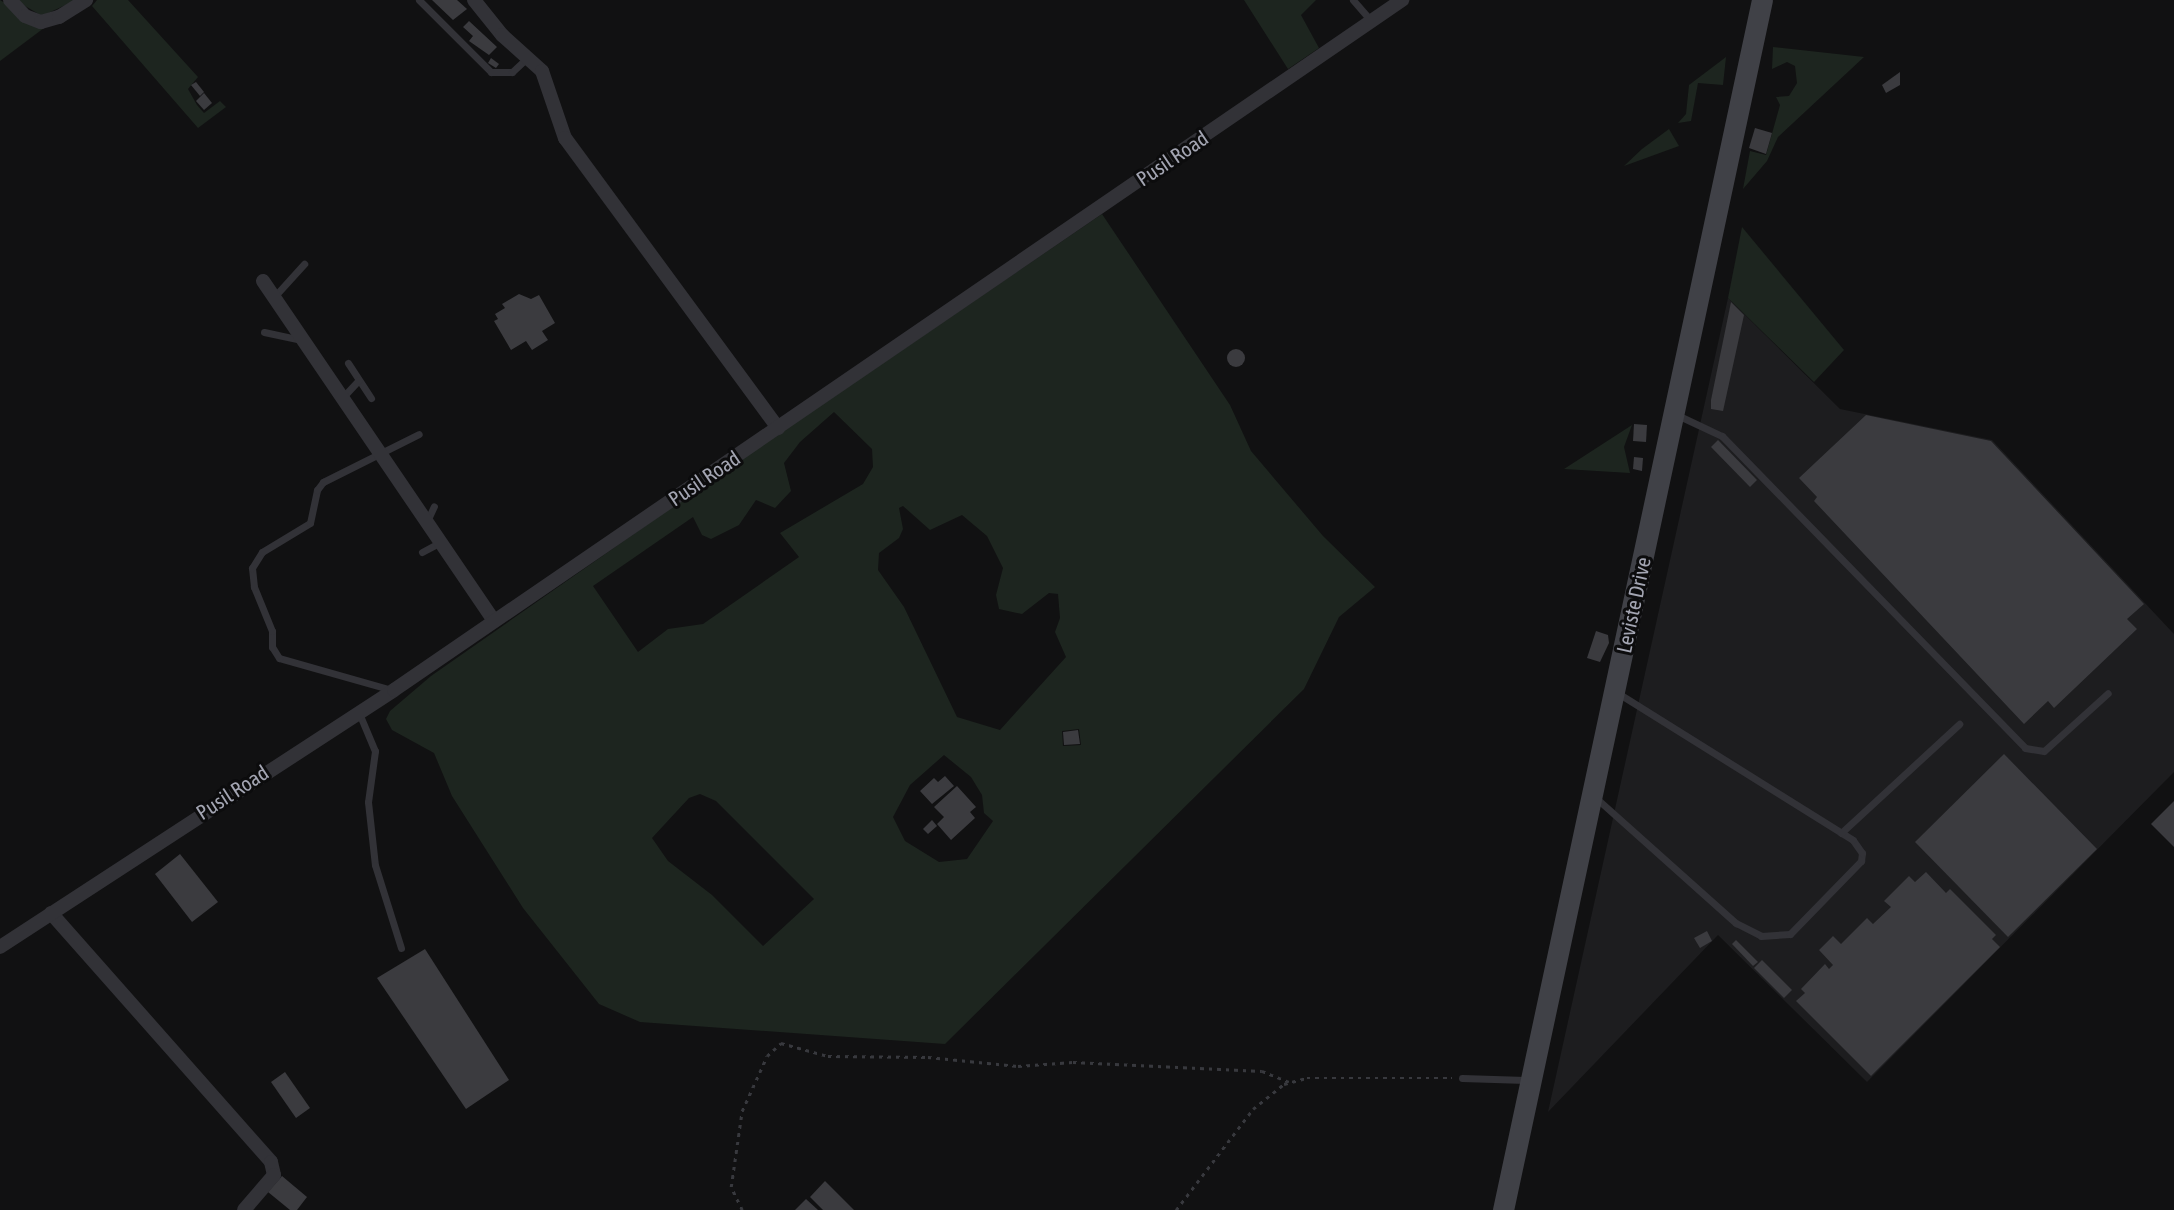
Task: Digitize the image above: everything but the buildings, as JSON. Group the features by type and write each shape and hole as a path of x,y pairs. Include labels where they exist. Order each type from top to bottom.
{"main road":[{"name":"Leviste Drive","path":"1503,1210 1762,0"}],"street":[{"path":"10,0 19,12 41,22 59,17 86,0"},
{"path":"474,0 502,35 529,57 551,87 565,138 778,428"},
{"name":"Pusil Road","path":"0,947 394,690 1402,0"},
{"path":"263,281 382,452 431,512 442,541 494,621"},
{"path":"51,913 271,1162 274,1175 244,1210"}],"lane":[{"path":"419,0 491,72 512,72 529,57"},
{"path":"1353,0 1371,21"},
{"path":"274,297 304,264"},
{"path":"264,332 303,340"},
{"path":"348,363 371,398"},
{"path":"343,397 359,380"},
{"path":"1673,414 1722,436 2025,748 2044,751 2108,693"},
{"path":"394,690 279,658 252,574 262,552 310,523 317,490 323,482 419,435"},
{"path":"422,552 442,541"},
{"path":"1592,795 1736,923 1760,936 1790,934 1861,861 1859,846 1842,833 1615,691"},
{"path":"358,712 375,751 368,802 375,865 401,948"},
{"path":"1842,833 1959,724"},
{"path":"1462,1078 1531,1080"}],"path":[{"path":"742,1210 731,1187 742,1111 767,1056 781,1043 828,1056 928,1057 1018,1066 1073,1062 1262,1071 1289,1082 1462,1078"},
{"path":"1176,1210 1252,1109 1289,1082"}],"shaded area":[{"path":"0,0 44,28 0,61"},
{"path":"15,0 76,0 42,16"},
{"path":"97,0 128,0 198,77 188,89 204,113 220,101 226,107 198,128 92,6"},
{"path":"1244,0 1316,0 1301,15 1319,48 1288,69"},
{"path":"1773,47 1864,57 1778,137 1767,161 1743,189 1750,151 1766,155 1780,105 1776,97 1789,96 1797,83 1795,66 1787,62 1772,69"},
{"path":"1726,57 1723,85 1698,83 1691,121 1678,123 1686,114 1689,85"},
{"path":"1669,129 1679,146 1624,166 1642,149"},
{"path":"1102,214 1230,405 1251,451 1323,536 1375,587 1339,617 1304,689 945,1044 640,1022 599,1004 523,908 452,796 434,753 392,730 386,719 390,711 431,676 701,487","holes":["834,412 872,449 873,467 863,484 780,533 799,557 703,624 668,629 638,652 593,586 693,517 702,535 711,539 739,525 756,500 775,508 791,491 784,463 800,442","903,506 930,530 962,515 987,536 1003,568 996,595 999,609 1022,614 1049,593 1058,594 1060,618 1055,632 1066,657 1000,730 957,717 904,607 878,570 879,553 899,538 903,529 899,508","1079,729 1081,745 1063,746 1062,731","944,755 971,777 982,795 984,813 993,821 967,859 939,862 905,841 893,817 910,785","700,794 716,801 814,899 763,946 712,895 668,861 652,838 689,798"]},
{"path":"1742,227 1844,350 1814,382 1728,298"},
{"path":"1728,298 1840,409 1992,440 2174,634 2174,772 1867,1082 1718,935 1548,1112"},
{"path":"1632,425 1624,447 1630,473 1564,469"}]}
